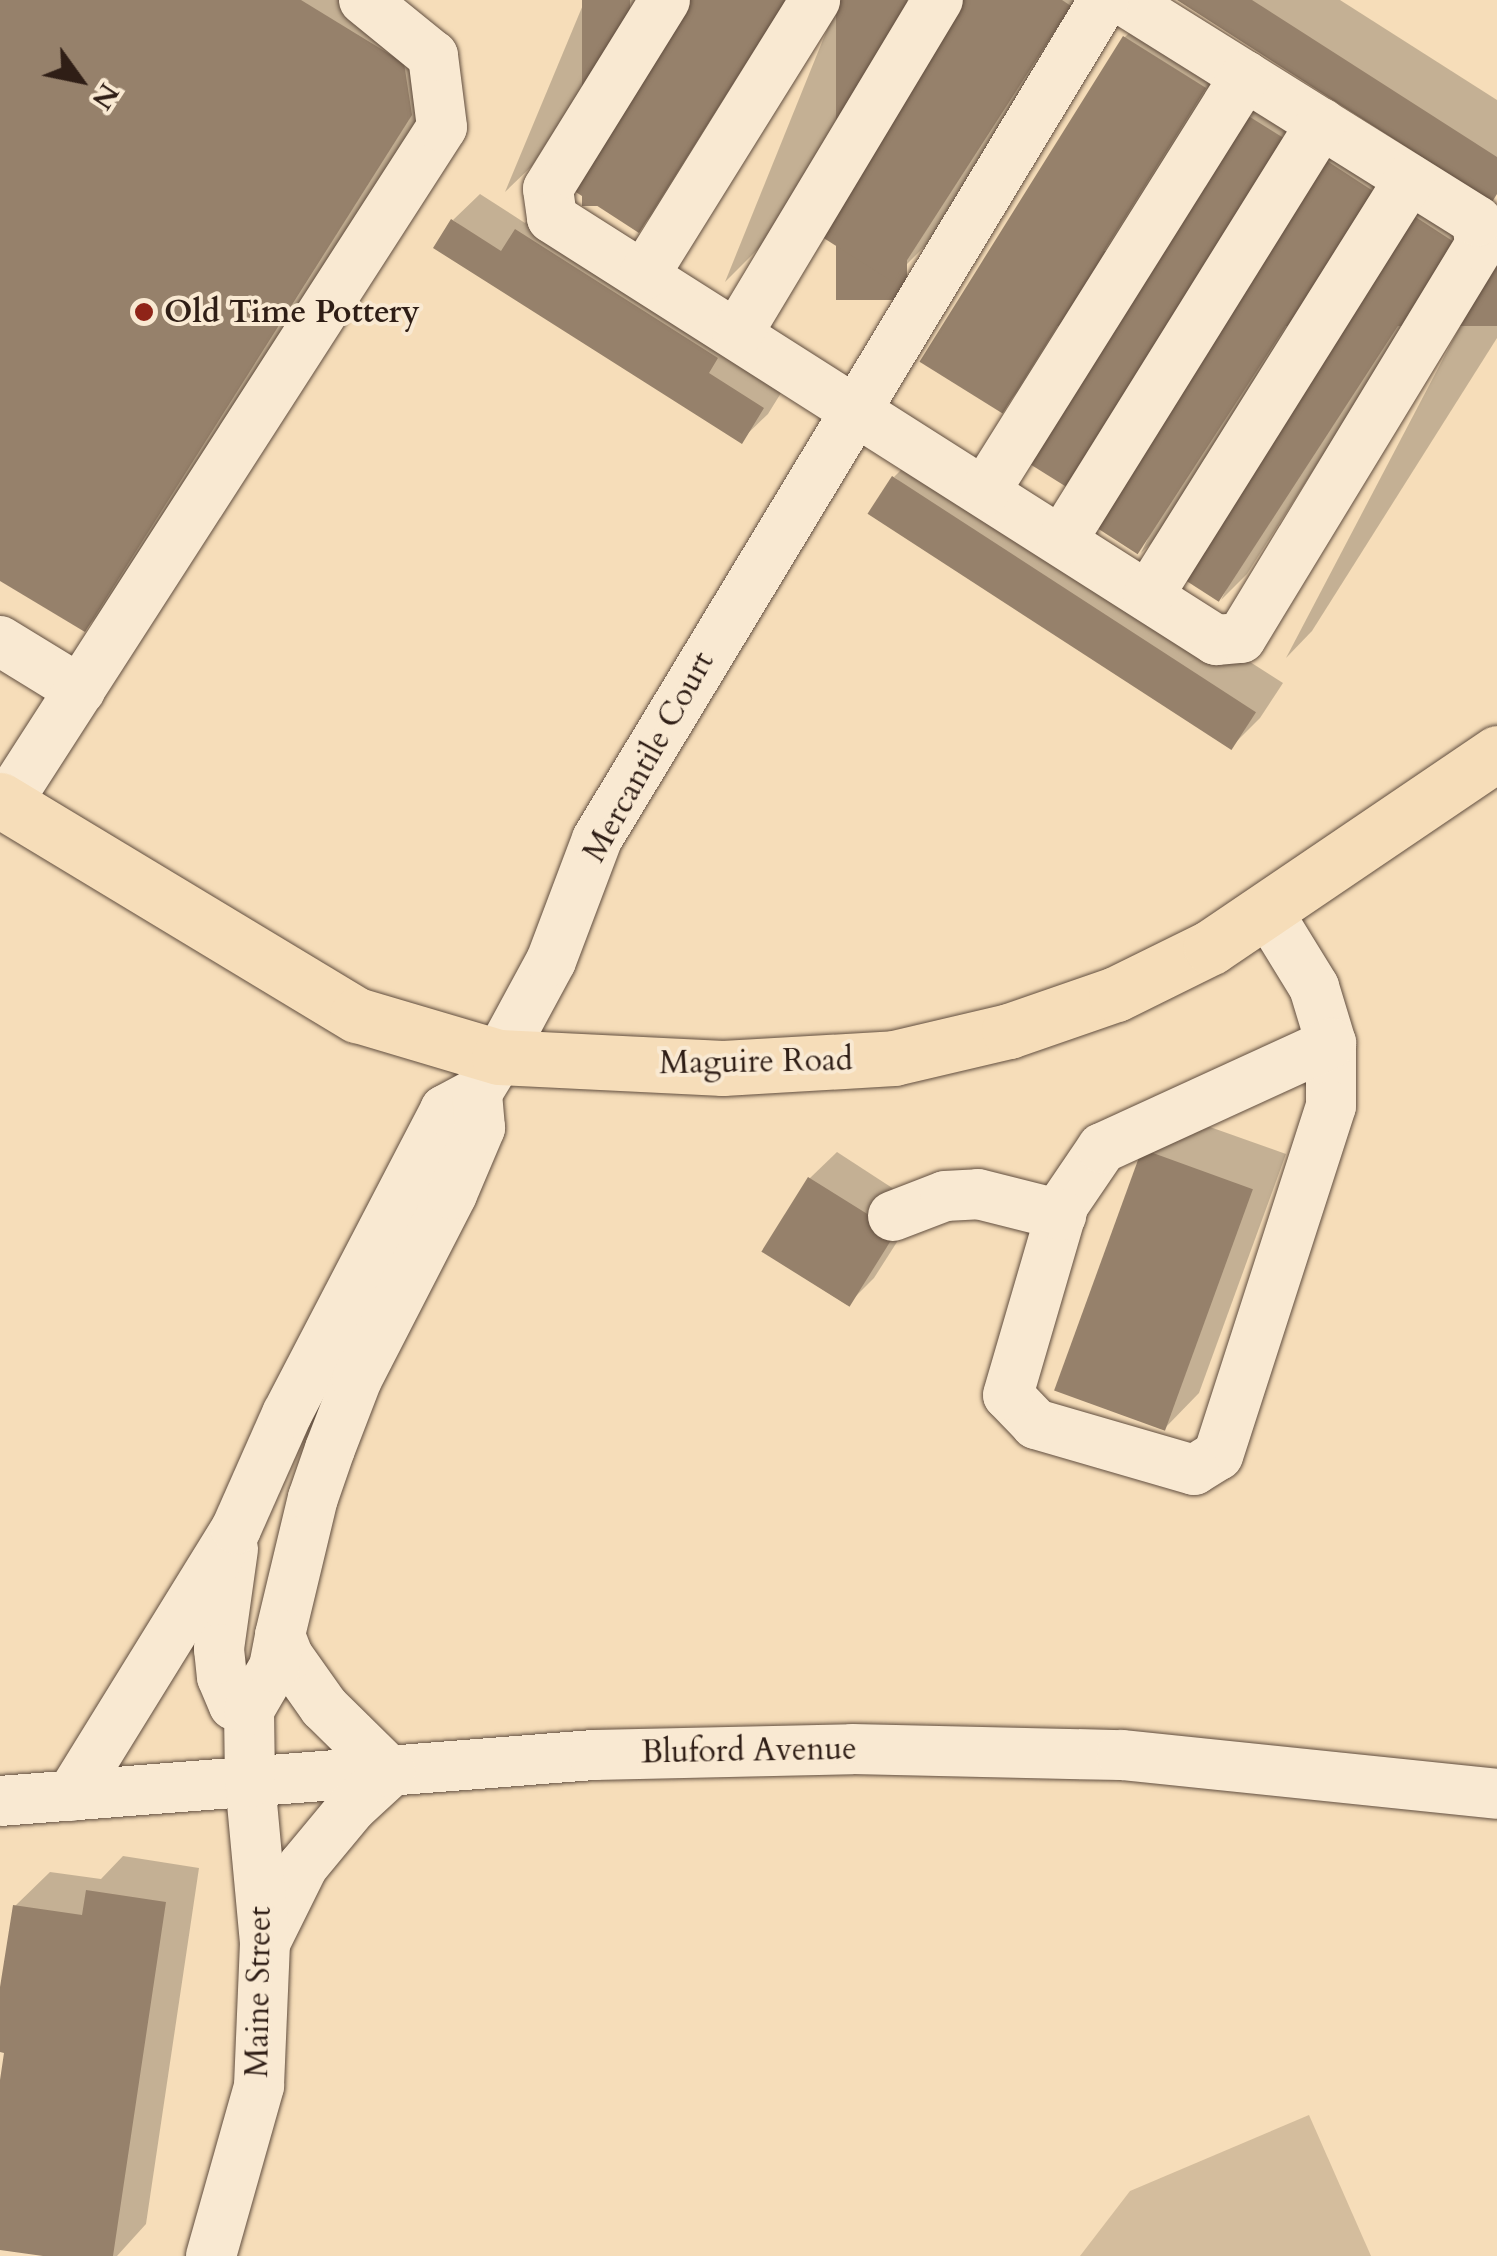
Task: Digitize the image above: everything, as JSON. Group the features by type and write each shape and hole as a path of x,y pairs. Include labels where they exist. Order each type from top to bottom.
{"main road":[{"name":"Maguire Road","path":"3,802 357,1015 488,1075 723,1068 894,1058 1009,1031 1116,994 1211,947 1497,752"}],"street":[{"path":"3,802 80,690 442,128 434,56 364,0"},
{"path":"664,0 548,189 552,218 1216,640 1240,638 1480,245 1477,220 1124,0"},
{"path":"644,276 815,0"},
{"path":"737,334 938,0"},
{"name":"Mercantile Court","path":"488,1075 551,961 597,839 854,407 1104,0"},
{"path":"984,491 1245,76"},
{"path":"1062,540 1322,123"},
{"path":"1148,596 1410,178"},
{"path":"0,640 80,690"},
{"path":"1266,909 1314,987 1331,1043 1331,1106 1218,1455 1194,1470 1036,1424 1008,1395 1061,1215 1102,1148 1331,1043"},
{"path":"72,1796 236,1528 287,1414 445,1110 488,1075"},
{"path":"236,1528 219,1648 222,1677 234,1705 249,1710 274,1667 308,1516 357,1378 480,1128 488,1075"},
{"path":"893,1216 945,1196 978,1194 1061,1215"},
{"path":"265,1943 303,1866 352,1807 390,1772 324,1707 288,1656 280,1634"},
{"name":"Maine Street","path":"212,2256 259,2086 265,1943 250,1782 249,1710"},
{"name":"Bluford Avenue","path":"0,1802 594,1754 871,1749 1122,1754 1497,1794"}],"shaded area":[{"path":"1309,2115 1371,2256 1080,2256 1130,2191"}],"building":[{"name":"Old Time Pottery","path":"0,0 301,0 404,63 412,115 85,632 0,581"},
{"path":"582,0 630,0 630,206 582,206"},
{"path":"683,0 786,0 639,233 565,185"},
{"path":"836,0 907,0 907,300 836,300"},
{"path":"960,0 1062,0 1071,6 893,282 811,230"},
{"path":"1177,0 1252,0 1497,157 1497,194 1492,202"},
{"path":"1123,36 1206,88 1003,414 920,362"},
{"path":"1242,112 1284,138 1066,487 1024,461"},
{"path":"1324,159 1373,191 1138,554 1088,522"},
{"path":"1411,214 1453,241 1219,602 1177,575"},
{"path":"451,219 501,251 515,229 718,358 709,373 764,408 742,444 433,248"},
{"path":"1037,251 1497,251 1497,326 1037,326"},
{"path":"892,476 1256,712 1231,750 867,514"},
{"path":"1142,1149 1253,1189 1165,1431 1054,1391"},
{"path":"808,1177 896,1232 850,1307 761,1252"},
{"path":"86,1890 166,1902 113,2256 43,2256 0,2250 0,2080 4,2053 0,2052 0,1987 13,1905 82,1915"}],"place":[{"name":"Old Time Pottery","path":"144,312"}]}
